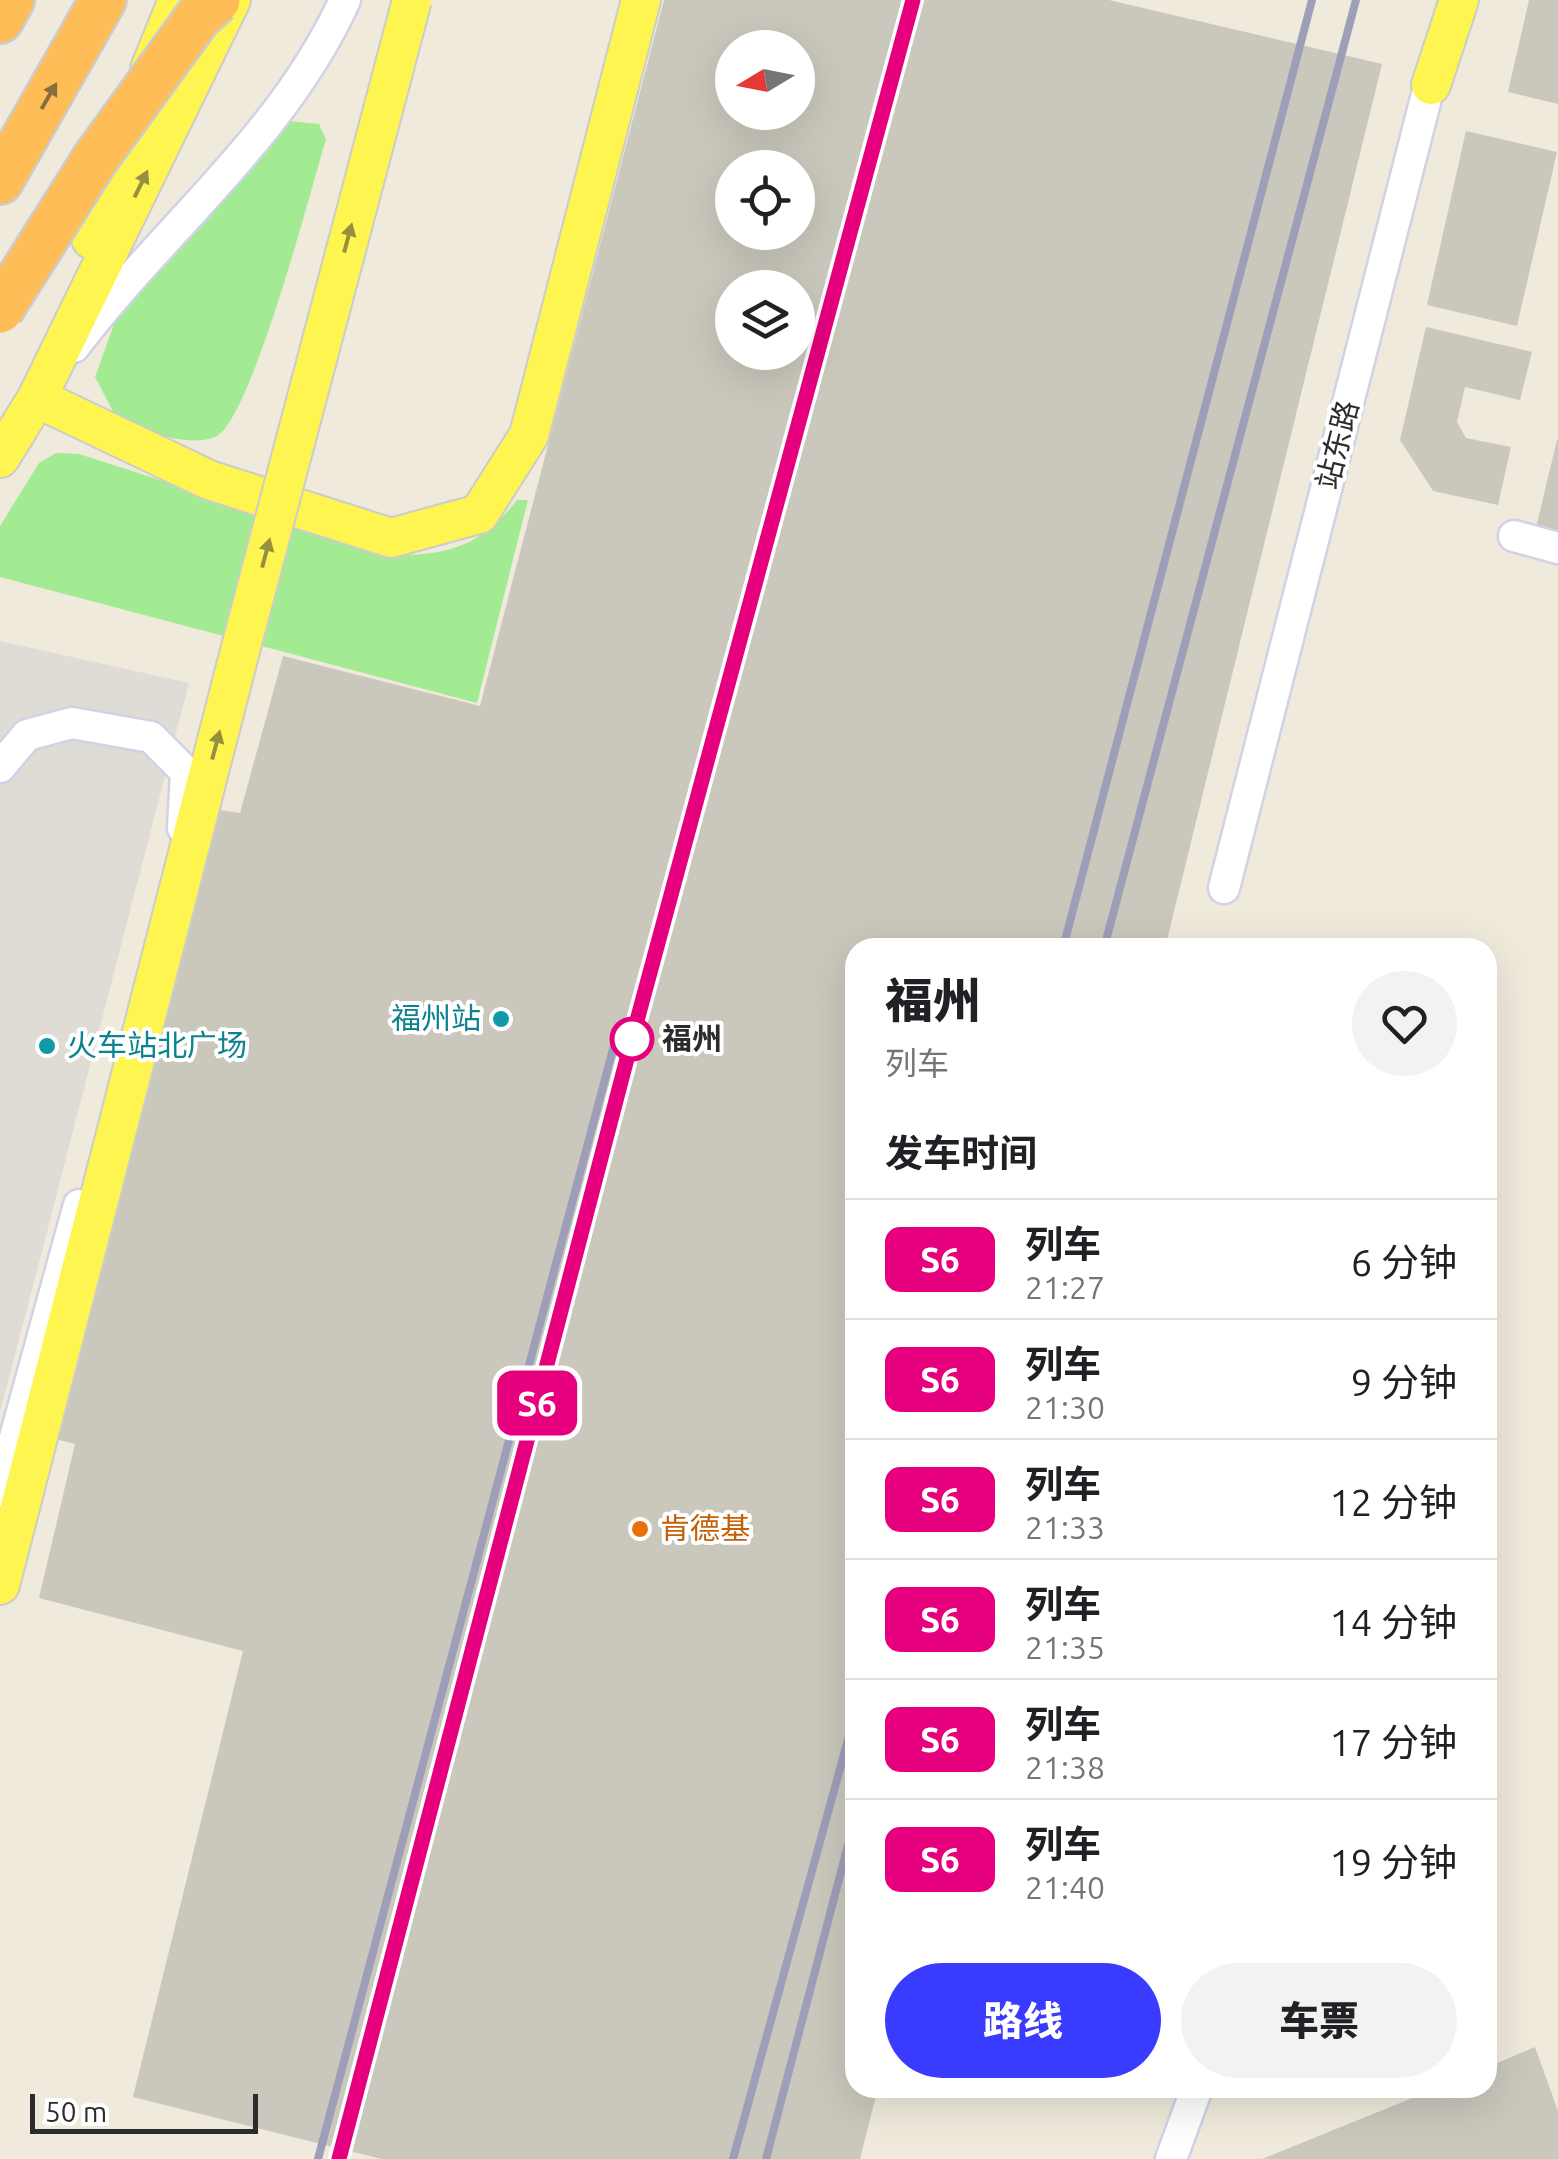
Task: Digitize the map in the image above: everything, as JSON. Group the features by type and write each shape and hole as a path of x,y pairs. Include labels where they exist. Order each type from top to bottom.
{"highway":[{"path":"0,20 12,0"},
{"path":"0,180 103,0"},
{"path":"0,310 95,159 198,18 217,0"}],"main road":[{"path":"36,398 178,0"},
{"path":"0,458 36,398 231,0"},
{"path":"0,1585 412,0"},
{"path":"36,398 209,480 392,538 479,514 529,435 641,0"},
{"path":"1431,85 1459,0"}],"street":[{"path":"36,398 122,284 256,144 305,75 345,0"},
{"name":"站东路","path":"1224,888 1431,85 1446,0"},
{"path":"1514,536 1558,548"},
{"path":"0,767 27,735 72,723 151,737 186,772 183,828 0,1492"},
{"path":"1173,2156 1193,2098"}],"green space":[{"path":"288,121 319,124 326,139 262,349 229,422 215,437 192,440 118,421 95,377 114,324 176,239 202,219"},
{"path":"56,453 79,454 394,555 432,553 463,545 491,528 517,500 528,500 477,703 0,577 0,526 39,463"}],"shaded area":[{"name":"火车站北广场","path":"0,641 189,683 1,1409 0,1409"}],"building":[{"name":"福州站","path":"664,0 1109,0 1382,64 1167,938 845,938 845,2098 875,2098 860,2159 382,2159 133,2097 243,1651 39,1598 75,1444 33,1433 206,808 240,813 283,656 480,706"},
{"path":"1529,0 1558,0 1558,104 1508,92"},
{"path":"1466,131 1557,152 1517,326 1427,305"},
{"path":"1426,327 1532,352 1520,400 1465,387 1457,422 1466,438 1511,447 1498,505 1433,491 1400,440"},
{"path":"1558,440 1558,542 1534,536"},
{"path":"1535,2047 1558,2111 1558,2159 1262,2159 1412,2098 1497,2098 1497,2063"}],"railway":[{"path":"339,2159 635,1028 913,0"},
{"path":"1066,938 1312,0"},
{"path":"1107,938 1356,0"},
{"path":"318,2159 618,1030"},
{"path":"733,2159 845,1750"},
{"path":"766,2159 845,1856"}],"train":[{"name":"S6","path":"339,2159 635,1028 913,0"}],"place":[{"name":"福州站","path":"501,1019"},
{"name":"福州","path":"632,1039"},
{"name":"火车站北广场","path":"47,1046"},
{"name":"肯德基","path":"640,1529"}]}
